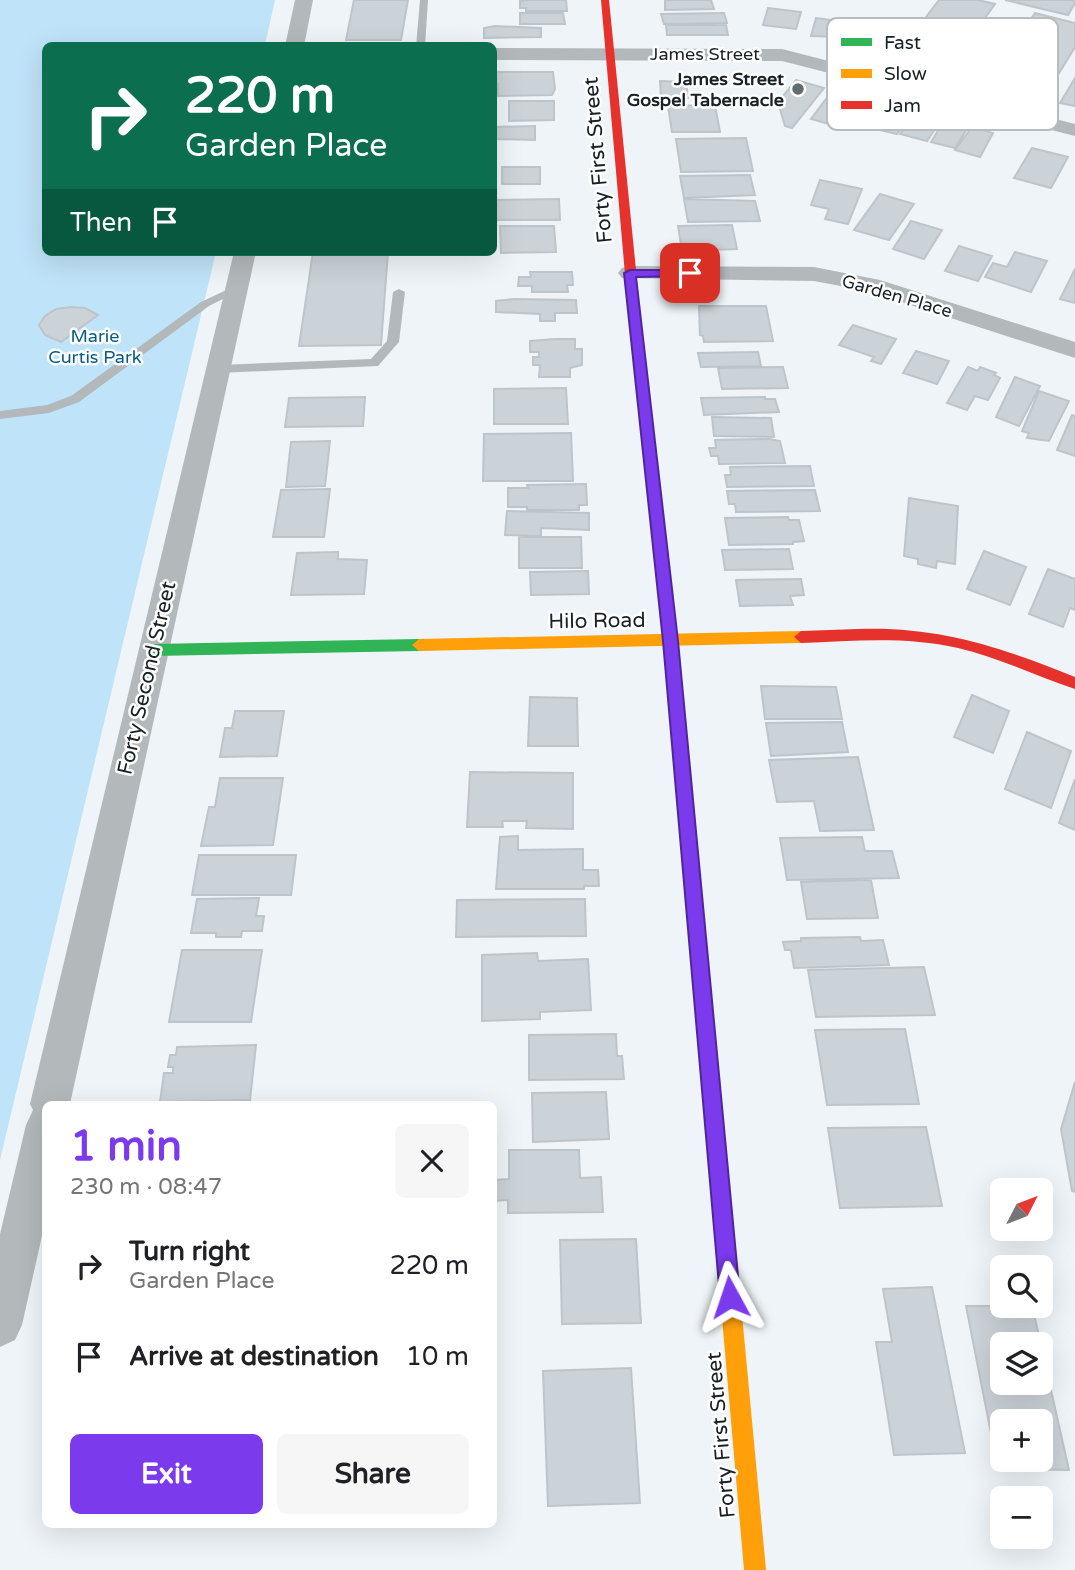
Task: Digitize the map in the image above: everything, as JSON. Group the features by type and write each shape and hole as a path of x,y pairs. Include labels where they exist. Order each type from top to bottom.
{"street":[{"path":"295,42 304,0"},
{"name":"Forty First Street","path":"605,0 630,273 670,641 755,1570"},
{"name":"James Street","path":"497,54 782,55 827,67"},
{"name":"James Street","path":"1058,126 1075,130"},
{"name":"Forty Second Street","path":"51,1101 245,256"},
{"name":"Garden Place","path":"630,273 814,274 872,285 1075,350"},
{"name":"Hilo Road","path":"153,650 912,635 940,637 1011,657 1075,683"},
{"path":"0,1325 42,1142"}],"lane":[{"path":"420,42 424,0"},
{"path":"0,415 49,409 75,398 205,304 237,288"},
{"path":"219,369 374,363 393,342 399,292"}],"green space":[{"name":"Marie Curtis Park","path":"0,0 275,0 266,42 42,42 42,256 215,256 0,1160"}],"building":[{"path":"354,0 408,0 401,40 346,40"},
{"path":"566,0 567,11 526,11 526,8 520,8 520,1"},
{"path":"665,0 711,0 714,9 665,10"},
{"path":"939,0 978,0 995,4 985,18 925,18"},
{"path":"1005,0 1075,0 1075,3 1068,15"},
{"path":"768,8 801,12 796,29 763,25"},
{"path":"520,13 563,13 565,24 520,24"},
{"path":"724,13 727,23 664,24 661,14"},
{"path":"1035,13 1055,18 1032,18"},
{"path":"816,18 827,20 827,37 811,36"},
{"path":"1058,19 1075,23 1075,47 1058,75"},
{"path":"666,25 726,25 728,35 667,35"},
{"path":"484,28 541,28 541,37 484,38"},
{"path":"498,72 553,72 555,89 552,95 498,96"},
{"path":"1075,78 1075,106 1060,103"},
{"path":"796,80 824,88 792,128 785,126 780,109 785,105 778,102"},
{"path":"660,81 686,82 688,98 661,98"},
{"path":"827,98 827,123 811,119"},
{"path":"509,101 554,101 554,120 509,121"},
{"path":"715,105 720,132 672,132 668,106"},
{"path":"535,126 535,140 497,139 497,127"},
{"path":"880,130 900,130 897,134"},
{"path":"903,130 934,130 927,141 900,134"},
{"path":"938,130 966,130 955,148 931,142"},
{"path":"970,130 993,133 980,157 955,150"},
{"path":"746,138 753,171 681,172 676,139"},
{"path":"1032,148 1068,157 1051,188 1014,178"},
{"path":"502,167 540,167 540,184 502,184"},
{"path":"750,175 755,195 684,198 680,176"},
{"path":"820,180 862,189 848,224 825,219 829,209 811,205"},
{"path":"880,194 914,204 889,240 854,230"},
{"path":"559,199 560,220 497,220 497,200"},
{"path":"684,199 755,201 760,221 688,222"},
{"path":"911,221 942,230 924,259 893,249"},
{"path":"732,225 737,249 682,251 678,226"},
{"path":"500,226 554,226 556,252 501,253"},
{"path":"959,246 992,256 978,281 945,271"},
{"path":"1015,252 1047,261 1031,292 985,277 993,263 1007,267"},
{"path":"312,256 388,256 381,345 299,346"},
{"path":"1075,269 1075,303 1060,299"},
{"path":"530,272 572,272 573,285 567,285 568,292 532,292 532,286 518,286 519,277 531,277"},
{"path":"576,300 577,313 555,313 555,321 540,321 540,314 496,312 496,301"},
{"path":"699,306 766,306 773,341 704,342 703,336 700,335"},
{"path":"85,308 98,315 61,342 45,335 39,325 45,316 56,309"},
{"path":"853,325 896,339 881,364 871,361 874,357 839,345"},
{"path":"575,339 575,349 582,349 582,365 570,368 570,377 539,377 540,365 533,365 533,357 539,357 539,352 530,352 530,341"},
{"path":"916,351 949,361 937,384 903,373"},
{"path":"758,352 761,366 701,367 698,353"},
{"path":"783,367 788,388 722,389 718,368"},
{"path":"968,367 978,371 980,367 996,373 994,375 1000,378 988,400 975,396 967,410 947,403"},
{"path":"1015,377 1040,386 1019,426 996,417"},
{"path":"566,388 568,424 494,424 494,389"},
{"path":"1039,391 1069,401 1049,441 1027,438 1029,433 1022,431"},
{"path":"365,397 363,426 285,427 289,398"},
{"path":"701,398 775,399 779,412 704,415"},
{"path":"1072,415 1075,416 1075,456 1057,450"},
{"path":"712,417 771,418 774,437 714,436"},
{"path":"571,433 573,481 483,481 484,434"},
{"path":"715,440 780,441 785,463 719,464 718,456 711,456 709,448 716,448"},
{"path":"330,441 325,486 286,487 291,442"},
{"path":"810,466 814,486 727,487 725,475 731,475 730,467"},
{"path":"586,484 587,505 579,505 579,510 527,510 527,507 508,507 508,488"},
{"path":"330,489 324,537 273,537 281,490"},
{"path":"815,490 820,511 736,512 735,504 729,504 727,491"},
{"path":"909,498 958,506 955,564 937,561 936,568 918,564 918,559 904,556"},
{"path":"507,511 589,513 589,530 541,528 541,536 505,535"},
{"path":"788,517 789,520 799,520 804,541 793,544 729,545 725,518"},
{"path":"519,537 581,537 582,568 519,568"},
{"path":"789,549 793,569 725,570 722,550"},
{"path":"984,551 1026,567 1010,605 967,589"},
{"path":"338,552 338,559 367,560 364,594 291,595 297,553"},
{"path":"1048,569 1075,579 1075,610 1070,608 1063,627 1029,614"},
{"path":"588,571 589,594 531,595 530,572"},
{"path":"801,579 804,595 790,596 793,605 740,606 736,580"},
{"path":"761,686 836,687 842,719 765,719"},
{"path":"972,695 1009,711 993,753 954,737"},
{"path":"530,697 577,698 578,746 528,746"},
{"path":"235,711 284,711 277,756 220,757 225,728 232,728"},
{"path":"842,722 848,752 771,756 766,723"},
{"path":"1027,732 1071,751 1051,808 1005,789"},
{"path":"858,757 874,830 820,831 814,801 777,802 769,760"},
{"path":"470,772 573,773 573,829 526,828 527,821 502,821 503,827 467,827"},
{"path":"220,778 283,778 273,845 201,846 209,807 215,807"},
{"path":"1075,779 1075,830 1059,823"},
{"path":"518,836 518,850 583,849 583,870 598,870 599,886 584,886 584,889 496,889 500,837"},
{"path":"862,837 865,851 892,851 899,878 787,880 780,838"},
{"path":"199,855 296,855 291,895 192,895"},
{"path":"871,880 878,918 807,919 801,882"},
{"path":"259,898 256,916 264,916 262,931 242,931 241,937 191,933 197,899"},
{"path":"585,899 586,936 456,937 457,900"},
{"path":"860,937 861,941 883,940 889,965 794,968 791,950 785,950 783,942 801,941 801,938"},
{"path":"182,950 262,950 251,1022 169,1022"},
{"path":"537,953 538,961 588,959 591,1010 540,1012 540,1019 482,1021 482,955"},
{"path":"924,967 935,1015 816,1017 808,970"},
{"path":"905,1029 919,1104 827,1105 815,1030"},
{"path":"616,1034 617,1056 622,1056 624,1079 529,1080 529,1035"},
{"path":"256,1045 250,1100 160,1101 164,1073 173,1073 173,1067 168,1067 170,1055 176,1055 177,1047"},
{"path":"1075,1082 1075,1192 1072,1191 1061,1129"},
{"path":"606,1092 609,1139 533,1142 532,1093"},
{"path":"926,1127 942,1206 840,1208 828,1128"},
{"path":"509,1150 579,1150 580,1178 601,1177 603,1212 508,1213 508,1200 497,1201 497,1180 509,1179"},
{"path":"636,1239 641,1323 562,1324 560,1240"},
{"path":"932,1287 965,1453 894,1455 876,1342 892,1342 883,1289"},
{"path":"966,1306 990,1306 990,1318 1035,1318 1038,1332 990,1332 990,1395 1052,1395 1069,1470 1053,1470 1053,1409 990,1409 990,1428"},
{"path":"631,1368 640,1503 548,1506 543,1371"}],"traffic: fast":[{"path":"635,320 670,641 690,862"},
{"path":"154,650 419,645"}],"traffic: slow":[{"path":"419,645 801,637"},
{"path":"728,1272 755,1570"}],"traffic: jam":[{"path":"605,0 635,320"},
{"path":"801,637 886,634 936,638 997,653 1075,683"},
{"path":"690,862 728,1272"}],"place":[{"name":"James Street Gospel Tabernacle","path":"798,89"}],"route":[{"path":"690,273 630,273 670,641 730,1297"}]}
